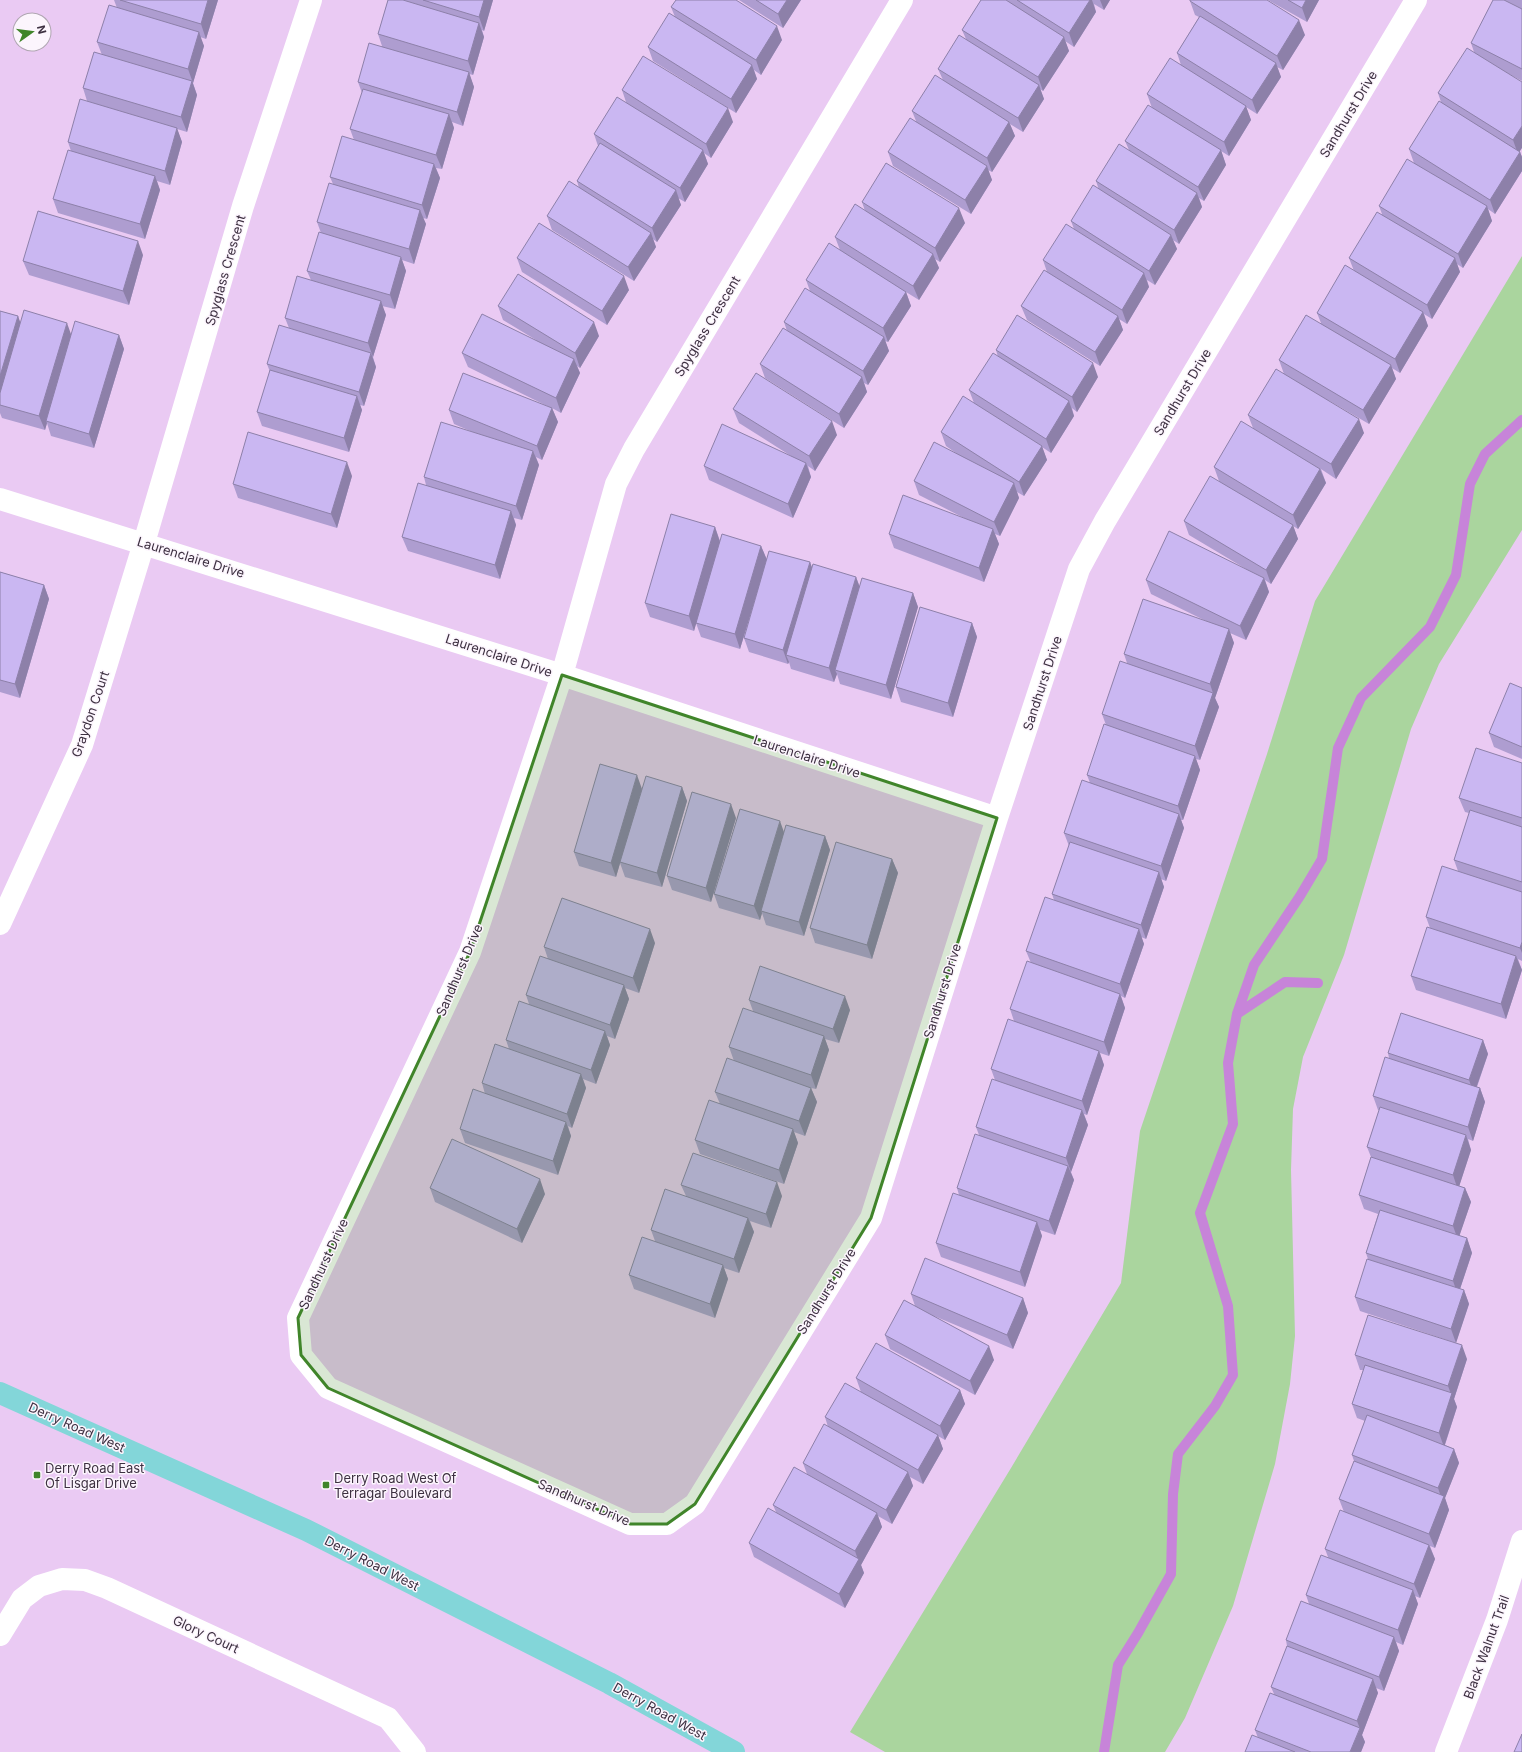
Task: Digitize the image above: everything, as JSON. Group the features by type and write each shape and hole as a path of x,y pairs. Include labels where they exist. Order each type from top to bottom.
{"main road":[{"name":"Derry Road West","path":"0,1393 306,1530 609,1683 734,1752"}],"street":[{"name":"Spyglass Crescent","path":"144,543 243,206 311,0"},
{"name":"Spyglass Crescent","path":"562,675 616,484 638,442 902,0"},
{"name":"Sandhurst Drive","path":"562,675 470,952 298,1318 301,1355 328,1388 630,1524 667,1524 695,1504 871,1218 997,818 1079,569 1113,508 1416,0"},
{"name":"Laurenclaire Drive","path":"0,499 562,675 997,818"},
{"name":"Graydon Court","path":"0,924 82,745 144,543"},
{"name":"Black Walnut Trail","path":"1446,1752 1497,1620 1522,1541"},
{"name":"Glory Court","path":"0,1636 22,1599 40,1586 62,1579 84,1580 107,1588 388,1718 415,1752"}],"highlighted area":[{"path":"562,675 997,818 871,1218 695,1504 667,1524 630,1524 328,1388 301,1355 298,1318 470,952"}],"green space":[{"path":"1522,256 1522,530 1439,664 1411,729 1344,955 1303,1057 1293,1109 1291,1170 1295,1336 1290,1384 1275,1464 1233,1606 1185,1718 1165,1752 885,1752 850,1732 1011,1468 1121,1283 1140,1131 1267,754 1315,601"}],"building":[{"path":"120,0 208,0 201,24"},
{"path":"388,0 403,0 479,23 468,61 378,34"},
{"path":"423,0 484,0 479,17"},
{"path":"676,0 736,0 777,26 756,60 671,7"},
{"path":"756,0 787,0 778,14"},
{"path":"981,0 1006,0 1064,37 1038,77 962,30"},
{"path":"1017,0 1090,0 1069,33"},
{"path":"1190,0 1267,0 1299,20 1277,56"},
{"path":"1288,0 1306,0 1302,8"},
{"path":"1493,0 1504,0 1522,9 1522,69 1471,43"},
{"path":"109,5 199,32 188,69 97,42"},
{"path":"669,13 752,65 731,99 648,47"},
{"path":"1200,16 1276,63 1252,100 1177,53"},
{"path":"959,35 1039,85 1018,118 938,69"},
{"path":"369,43 469,72 457,112 358,82"},
{"path":"1467,48 1522,82 1522,126 1513,140 1438,93"},
{"path":"94,52 192,81 181,117 83,88"},
{"path":"643,56 728,108 706,144 622,90"},
{"path":"1170,58 1246,106 1224,142 1147,94"},
{"path":"935,75 1009,122 987,158 912,111"},
{"path":"363,89 449,114 436,155 350,129"},
{"path":"617,97 703,150 680,188 594,134"},
{"path":"80,99 177,128 165,171 68,142"},
{"path":"1439,101 1520,152 1490,200 1409,149"},
{"path":"1148,105 1221,150 1198,187 1125,141"},
{"path":"910,118 987,166 965,200 888,152"},
{"path":"342,136 434,164 422,205 330,177"},
{"path":"600,143 676,190 652,228 577,181"},
{"path":"1119,144 1197,193 1174,230 1096,181"},
{"path":"68,150 155,176 140,224 53,199"},
{"path":"1407,159 1487,206 1458,254 1379,206"},
{"path":"886,163 959,208 935,248 862,202"},
{"path":"569,181 651,233 628,267 547,216"},
{"path":"329,183 420,210 409,249 317,222"},
{"path":"1093,185 1171,235 1149,271 1071,221"},
{"path":"855,204 933,254 913,286 835,237"},
{"path":"38,211 138,241 123,291 23,261"},
{"path":"1377,212 1455,258 1427,305 1349,258"},
{"path":"539,223 624,276 602,311 517,258"},
{"path":"1066,224 1144,273 1122,310 1043,260"},
{"path":"319,232 401,257 390,295 307,271"},
{"path":"829,243 906,292 883,328 806,280"},
{"path":"1345,265 1423,312 1395,359 1317,313"},
{"path":"1044,270 1118,316 1095,352 1021,306"},
{"path":"518,274 594,322 575,353 498,306"},
{"path":"297,276 381,301 368,343 285,318"},
{"path":"805,288 884,337 863,371 784,322"},
{"path":"24,310 67,323 39,416 0,405 0,393"},
{"path":"0,311 18,316 0,376"},
{"path":"482,314 574,359 556,398 462,353"},
{"path":"1017,315 1093,363 1072,397 996,350"},
{"path":"1306,315 1391,365 1363,410 1279,360"},
{"path":"75,321 119,335 89,434 46,421"},
{"path":"279,325 371,353 359,392 267,364"},
{"path":"783,328 862,377 839,414 760,364"},
{"path":"993,353 1069,401 1046,439 969,390"},
{"path":"1276,369 1359,419 1331,464 1248,415"},
{"path":"270,370 357,396 344,438 257,412"},
{"path":"463,373 552,408 537,446 449,410"},
{"path":"756,373 832,421 809,456 733,409"},
{"path":"963,396 1042,446 1019,482 941,432"},
{"path":"1241,421 1320,469 1293,515 1214,467"},
{"path":"441,422 533,451 516,506 424,477"},
{"path":"722,424 806,463 788,504 704,466"},
{"path":"248,432 347,462 331,514 233,484"},
{"path":"934,442 1014,483 994,522 914,481"},
{"path":"1210,476 1293,525 1266,570 1184,521"},
{"path":"418,483 511,511 495,565 402,537"},
{"path":"903,495 993,529 979,568 889,534"},
{"path":"671,514 715,527 689,616 645,603"},
{"path":"1169,531 1264,578 1240,626 1146,580"},
{"path":"722,534 761,546 735,634 696,623"},
{"path":"769,551 810,562 783,650 744,638"},
{"path":"813,564 856,577 829,668 786,655"},
{"path":"0,572 44,585 15,684 0,680"},
{"path":"862,578 913,593 886,685 835,670"},
{"path":"1143,599 1229,629 1210,684 1124,654"},
{"path":"920,607 972,623 948,703 896,687"},
{"path":"1120,661 1213,693 1195,746 1102,714"},
{"path":"1510,683 1522,688 1522,747 1489,733"},
{"path":"1104,724 1195,756 1178,806 1087,775"},
{"path":"1476,748 1522,763 1522,818 1459,798"},
{"path":"600,764 637,775 611,863 574,852"},
{"path":"646,776 682,787 657,873 620,862"},
{"path":"1082,780 1179,814 1161,866 1064,833"},
{"path":"692,792 731,804 706,888 667,876"},
{"path":"740,809 780,821 754,906 714,894"},
{"path":"1470,810 1522,827 1522,882 1454,860"},
{"path":"786,825 825,836 799,922 761,911"},
{"path":"836,842 892,859 867,945 810,928"},
{"path":"1070,842 1159,872 1141,925 1052,894"},
{"path":"1442,866 1522,892 1522,942 1520,948 1426,917"},
{"path":"1045,897 1139,929 1120,984 1026,951"},
{"path":"562,898 650,929 633,978 544,947"},
{"path":"1427,927 1516,956 1501,1004 1411,976"},
{"path":"540,956 624,985 610,1025 526,995"},
{"path":"1027,961 1120,994 1104,1042 1010,1009"},
{"path":"760,966 845,996 833,1029 749,1000"},
{"path":"519,1001 605,1031 591,1070 506,1040"},
{"path":"743,1008 824,1036 811,1075 729,1047"},
{"path":"1401,1013 1483,1040 1469,1080 1388,1053"},
{"path":"1008,1019 1099,1051 1082,1101 991,1069"},
{"path":"495,1044 581,1074 567,1114 482,1083"},
{"path":"1385,1057 1480,1088 1468,1127 1373,1096"},
{"path":"727,1058 811,1088 799,1121 715,1092"},
{"path":"992,1079 1082,1110 1066,1158 976,1127"},
{"path":"473,1089 566,1122 553,1161 460,1129"},
{"path":"709,1100 793,1129 779,1170 695,1140"},
{"path":"1380,1107 1466,1135 1453,1175 1367,1147"},
{"path":"975,1134 1068,1166 1049,1221 957,1188"},
{"path":"452,1139 540,1179 517,1229 430,1188"},
{"path":"693,1153 777,1182 766,1214 681,1185"},
{"path":"1371,1157 1465,1188 1453,1226 1359,1195"},
{"path":"665,1189 748,1218 734,1259 651,1230"},
{"path":"953,1193 1037,1222 1020,1272 936,1243"},
{"path":"1380,1210 1467,1238 1453,1281 1366,1253"},
{"path":"642,1237 723,1265 710,1304 629,1275"},
{"path":"925,1258 1023,1298 1007,1335 911,1294"},
{"path":"1367,1259 1464,1290 1451,1329 1355,1297"},
{"path":"904,1300 989,1346 970,1381 885,1335"},
{"path":"1368,1315 1462,1345 1448,1386 1355,1355"},
{"path":"876,1343 960,1390 940,1426 856,1378"},
{"path":"1365,1365 1452,1393 1439,1433 1352,1404"},
{"path":"845,1383 938,1435 918,1470 825,1417"},
{"path":"1367,1415 1454,1449 1438,1488 1352,1455"},
{"path":"824,1424 908,1472 886,1510 803,1463"},
{"path":"1354,1461 1444,1496 1429,1534 1339,1499"},
{"path":"794,1467 877,1513 855,1551 773,1505"},
{"path":"768,1508 859,1559 839,1594 749,1543"},
{"path":"1340,1510 1429,1545 1414,1584 1325,1549"},
{"path":"1321,1555 1413,1590 1398,1630 1306,1595"},
{"path":"1301,1601 1394,1637 1379,1677 1286,1640"},
{"path":"1287,1646 1373,1679 1357,1721 1271,1687"},
{"path":"1270,1693 1360,1728 1350,1752 1311,1752 1255,1730"},
{"path":"1522,1734 1522,1752 1514,1752"},
{"path":"1252,1735 1295,1752 1245,1752"}],"waterway":[{"path":"1104,1752 1118,1665 1171,1574 1173,1494 1178,1454 1215,1406 1233,1375 1228,1306 1200,1213 1233,1124 1228,1063 1237,1014 1254,965 1300,896 1322,859 1338,748 1361,698 1430,627 1456,575 1470,484 1485,454 1522,420"},
{"path":"1237,1014 1285,982 1318,983"}],"place":[{"name":"Derry Road East Of Lisgar Drive","path":"37,1475"},
{"name":"Derry Road West Of Terragar Boulevard","path":"326,1485"}]}
